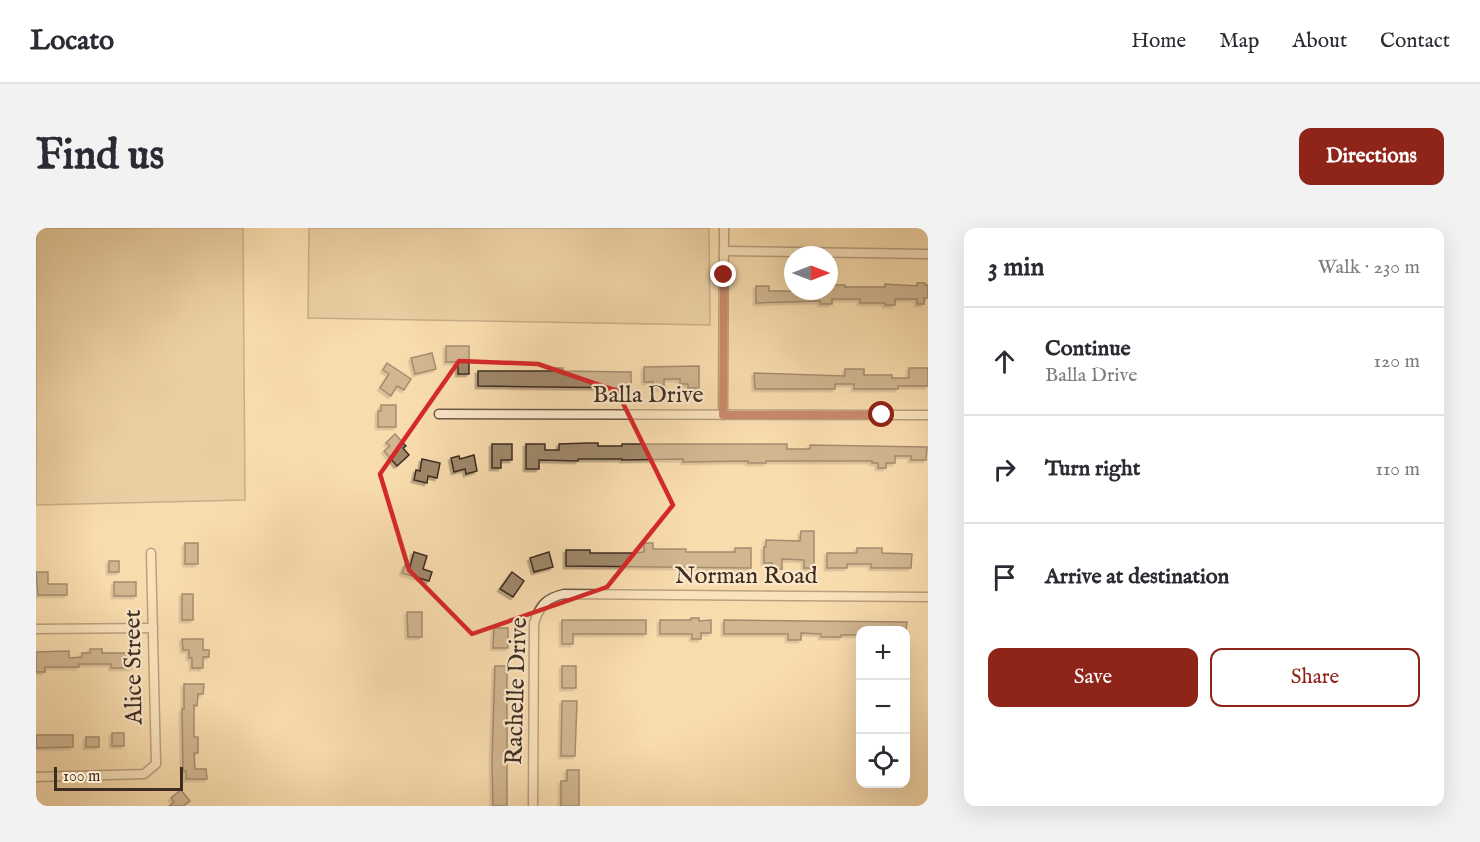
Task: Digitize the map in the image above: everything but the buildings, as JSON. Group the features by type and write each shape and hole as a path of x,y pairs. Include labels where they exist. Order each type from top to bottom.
{"street":[{"path":"723,415 724,228"},
{"path":"724,251 928,254"},
{"name":"Balla Drive","path":"439,414 928,415"},
{"name":"Alice Street","path":"36,777 144,774 156,764 152,553"},
{"name":"Norman Road","path":"564,594 928,597"},
{"name":"Rachelle Drive","path":"533,806 534,623 540,606 551,597 564,594"},
{"path":"36,630 153,628"}],"highlighted area":[{"path":"459,361 538,364 617,391 673,505 607,587 472,634 409,570 380,474"}],"shaded area":[{"path":"36,228 243,228 245,500 36,505"},
{"path":"309,228 709,228 710,325 308,318"}],"route":[{"path":"724,275 723,415 882,415"}]}
